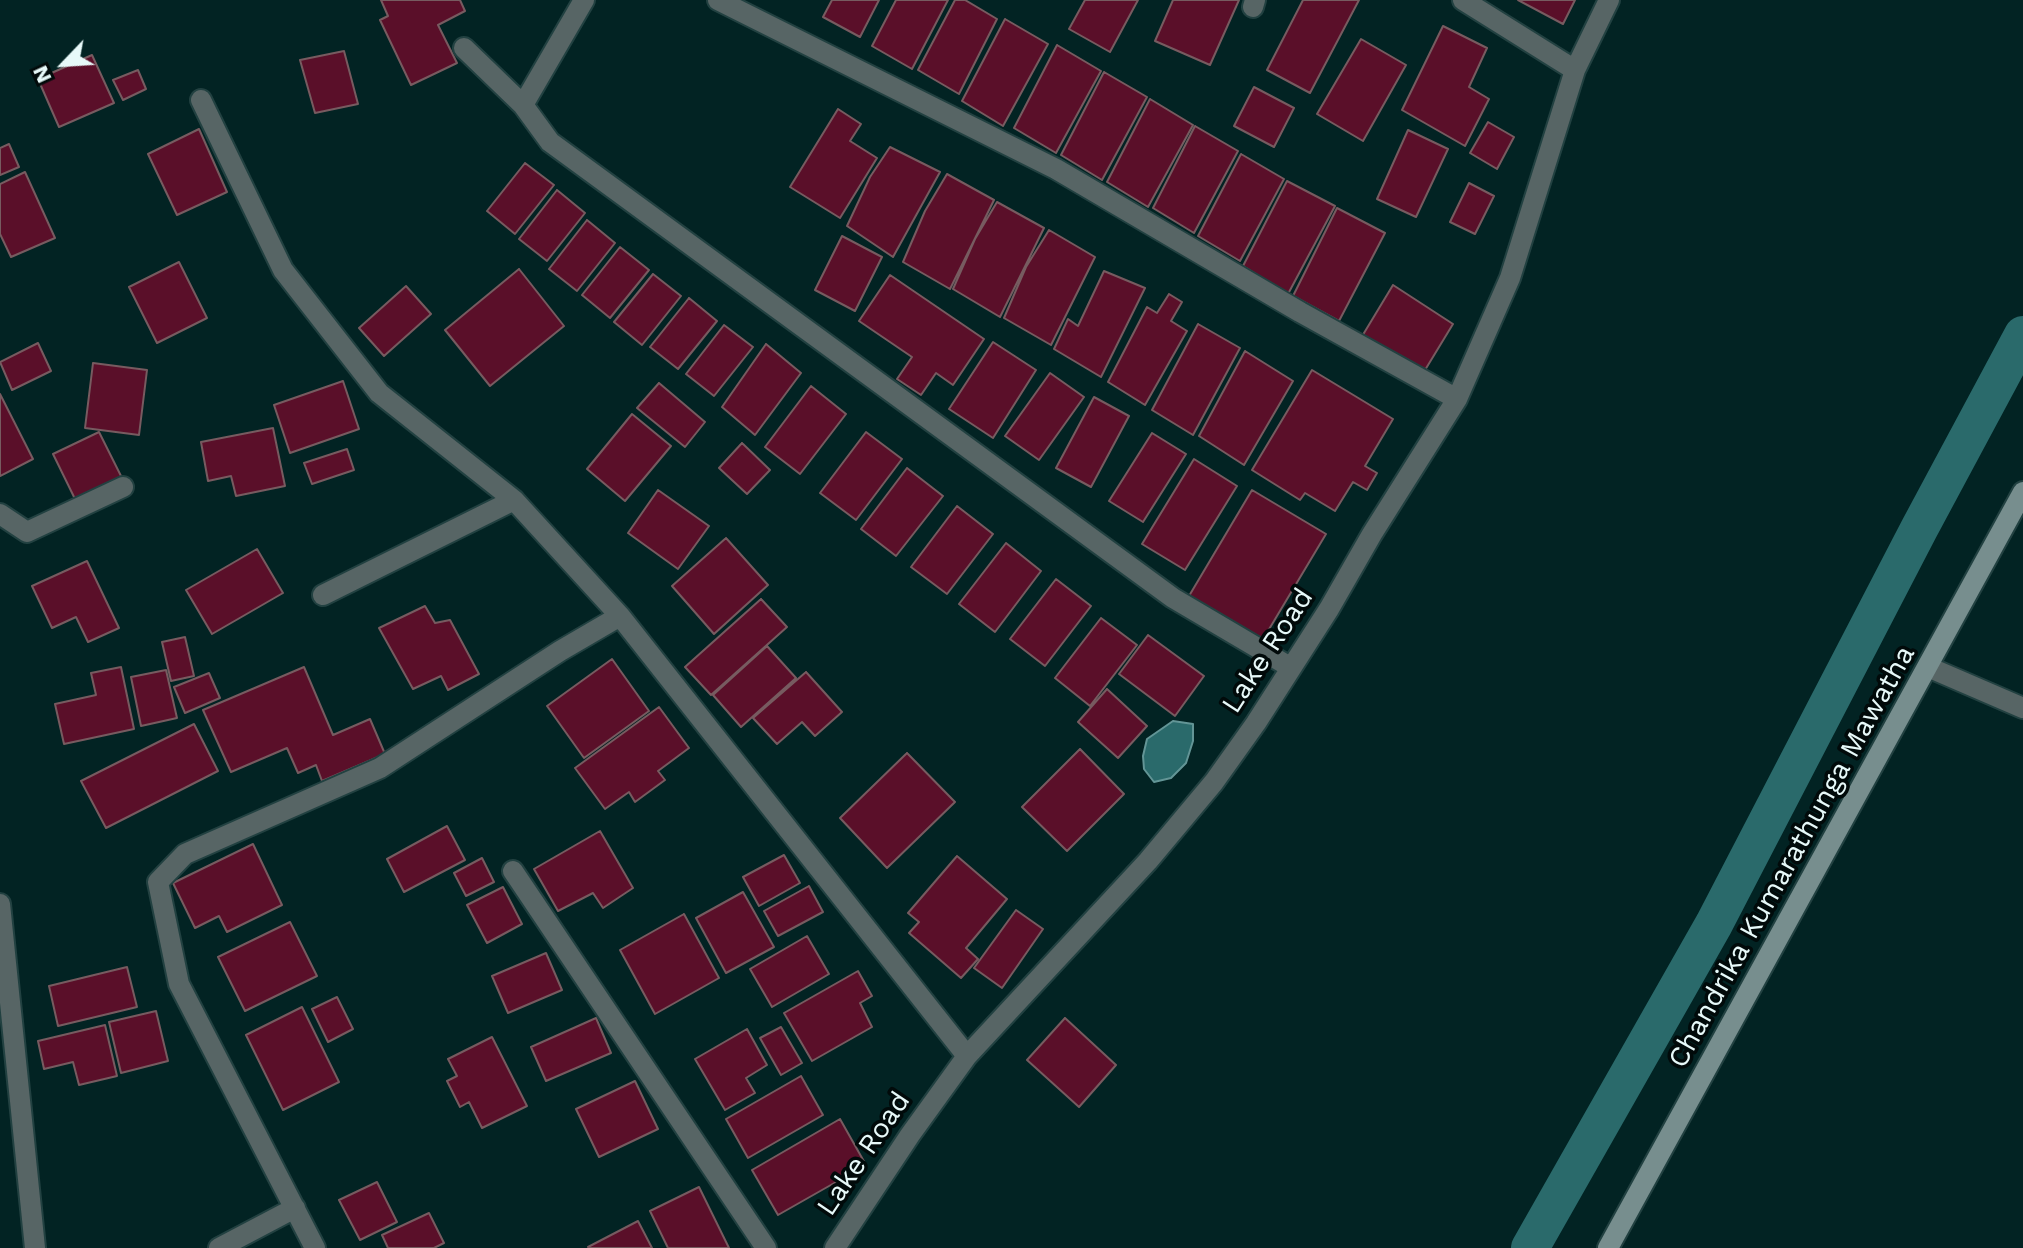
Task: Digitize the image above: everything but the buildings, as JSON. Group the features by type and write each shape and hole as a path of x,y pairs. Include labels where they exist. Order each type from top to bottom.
{"main road":[{"name":"Chandrika Kumarathunga Mawatha","path":"1608,1248 2023,492"}],"street":[{"path":"523,105 584,0"},
{"path":"718,0 1056,169 1300,312 1457,399"},
{"path":"1463,0 1575,70"},
{"name":"Lake Road","path":"835,1248 967,1056 1148,861 1204,794 1256,723 1329,609 1457,399 1510,278 1575,70 1609,0"},
{"path":"464,48 523,105 550,142 1173,598 1290,667"},
{"path":"201,100 283,270 379,393 514,500 620,616 967,1056"},
{"path":"0,514 27,532 123,487"},
{"path":"323,595 514,500"},
{"path":"315,1248 179,984 158,882 185,854 380,768 560,651 620,616"},
{"path":"1928,667 2023,708"},
{"path":"513,871 766,1248"},
{"path":"0,904 35,1248"},
{"path":"219,1248 295,1208"}],"water":[{"path":"1173,721 1193,724 1193,741 1186,763 1171,778 1154,782 1144,769 1147,739"}],"waterway":[{"path":"1530,1248 1714,924 2023,335"}]}
